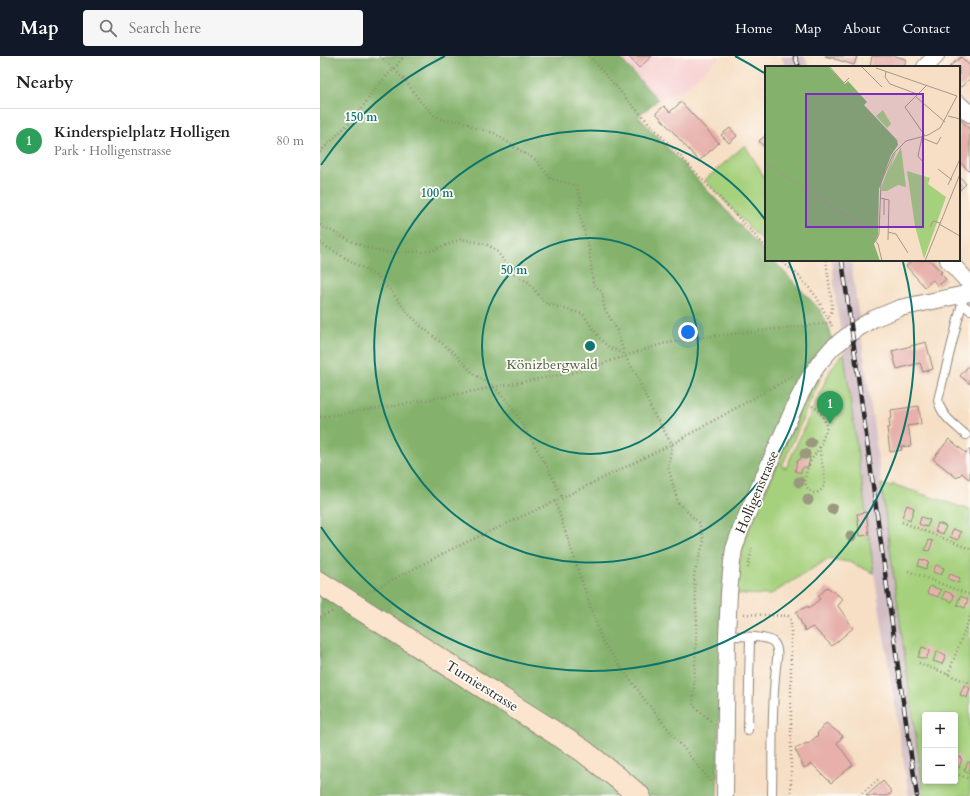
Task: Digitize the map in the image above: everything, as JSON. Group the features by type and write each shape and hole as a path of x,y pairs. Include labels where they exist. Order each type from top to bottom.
{"main road":[{"name":"Turnierstrasse","path":"320,583 582,750 639,796"}],"street":[{"path":"960,105 970,114"},
{"path":"949,261 967,294"},
{"name":"Holligenstrasse","path":"725,796 727,636 730,575 734,549 797,401 815,369 832,348 860,327 885,313 915,304 967,294"}],"lane":[{"path":"967,294 970,310"},
{"path":"966,434 943,413 939,407 938,400 967,294"},
{"path":"727,636 765,638 773,642 777,647 773,684 772,796"},
{"path":"748,730 750,637"}],"path":[{"path":"380,56 406,81 420,101 434,115 443,120 461,121 476,128 494,133 536,160 551,179 576,185 582,200 578,209 590,248 593,284 602,292 604,296 604,308 616,328 625,356 636,374 652,411 672,444 668,467 678,503 699,523 704,541 694,575 697,624 693,705 714,724"},
{"path":"320,152 357,115 378,85 394,69 404,56"},
{"path":"589,56 633,106 765,246"},
{"path":"320,225 368,248 389,253 432,251 461,239 486,244 496,250 514,274 528,282 545,303 583,314 600,339 609,347 625,356"},
{"path":"320,243 378,277 406,311 421,326 455,354 474,374 494,387 512,406 548,468 562,498"},
{"path":"781,261 799,276 816,296 841,340"},
{"path":"826,261 832,304 832,310 828,317"},
{"path":"320,417 394,406 580,371 662,344 704,337 831,323"},
{"path":"350,602 452,549 562,498 672,444 791,377 815,369"},
{"path":"814,400 812,406 820,410 827,426 820,446 810,464 805,478 808,488 813,493 821,490 824,481 820,446"},
{"path":"555,501 602,641 648,704 708,780 714,785 714,777"},
{"path":"902,522 970,549"},
{"path":"748,571 754,542"},
{"path":"908,570 970,595"},
{"path":"744,607 744,614"},
{"path":"948,674 970,617"},
{"path":"919,663 970,683"},
{"path":"958,775 970,779"},
{"path":"858,796 879,779"}],"shaded area":[{"path":"617,56 721,56 682,91 658,100"},
{"path":"781,56 804,56 809,66 786,66"},
{"path":"832,261 851,261 924,796 909,796 874,573 836,305"}],"green space":[{"name":"Könizbergwald","path":"320,56 618,56 658,100 638,116 765,252 765,261 774,261 821,311 830,331 831,340 723,582 717,796 320,796"},
{"path":"745,145 765,178 765,244 705,180"},
{"path":"844,353 874,573 849,562 828,559 770,595 736,594 739,564 745,538 809,391 817,378 820,379 782,466 786,468 830,371"},
{"path":"881,484 892,487 892,484 970,510 970,796 924,796 922,784 958,784 958,712 922,712 922,781"}],"building":[{"path":"628,56 652,56 639,68"},
{"path":"825,56 857,56 854,65"},
{"path":"872,56 896,56 905,59 906,61 904,66 870,66"},
{"path":"961,57 970,66 970,79 961,87 960,66 950,66"},
{"path":"681,102 719,143 699,161 656,113 664,106 670,112"},
{"path":"961,120 970,130 970,172 960,162"},
{"path":"730,128 737,136 729,143 721,135"},
{"path":"765,136 765,148 759,141"},
{"path":"960,177 966,184 960,190"},
{"path":"912,261 930,261 942,272 940,273 946,279 938,286 933,280 925,287 906,266"},
{"path":"926,342 933,369 923,372 920,363 897,369 892,351"},
{"path":"970,364 970,384 960,376"},
{"path":"919,406 921,424 907,426 911,446 901,447 902,450 890,452 887,428 890,428 889,419 892,418 891,410"},
{"path":"949,439 966,453 970,448 970,480 962,473 957,478 933,459"},
{"path":"805,457 810,457 808,467 804,467 801,472 796,472 797,461"},
{"path":"907,505 914,508 910,521 902,517"},
{"path":"866,512 869,535 860,536 857,514"},
{"path":"921,517 930,520 927,527 919,524"},
{"path":"938,523 946,526 943,534 935,531"},
{"path":"953,529 961,532 958,540 950,537"},
{"path":"929,540 933,541 929,551 925,550"},
{"path":"920,559 929,562 926,569 918,566"},
{"path":"936,565 944,568 941,575 933,572"},
{"path":"950,574 960,578 959,583 948,579"},
{"path":"930,586 941,590 938,597 927,593"},
{"path":"827,587 843,599 838,606 853,628 832,646 813,627 805,631 796,612 808,606 809,608 820,599 818,597"},
{"path":"945,591 954,595 952,602 942,598"},
{"path":"960,596 968,599 965,608 957,605"},
{"path":"922,647 930,650 926,659 918,657"},
{"path":"937,651 946,655 942,664 933,661"},
{"path":"964,685 970,688 967,698 960,695"},
{"path":"826,723 843,736 837,743 853,765 831,783 812,764 804,768 795,749 807,743 808,744 818,735 817,734"},
{"path":"958,756 962,758 958,768"},
{"path":"968,762 970,762 970,774 964,771"},
{"path":"883,781 892,792 887,796 866,796"}],"railway":[{"path":"795,56 799,66"},
{"path":"842,261 917,796"}],"place":[{"name":"Kinderspielplatz Holligen","path":"830,424"}]}
